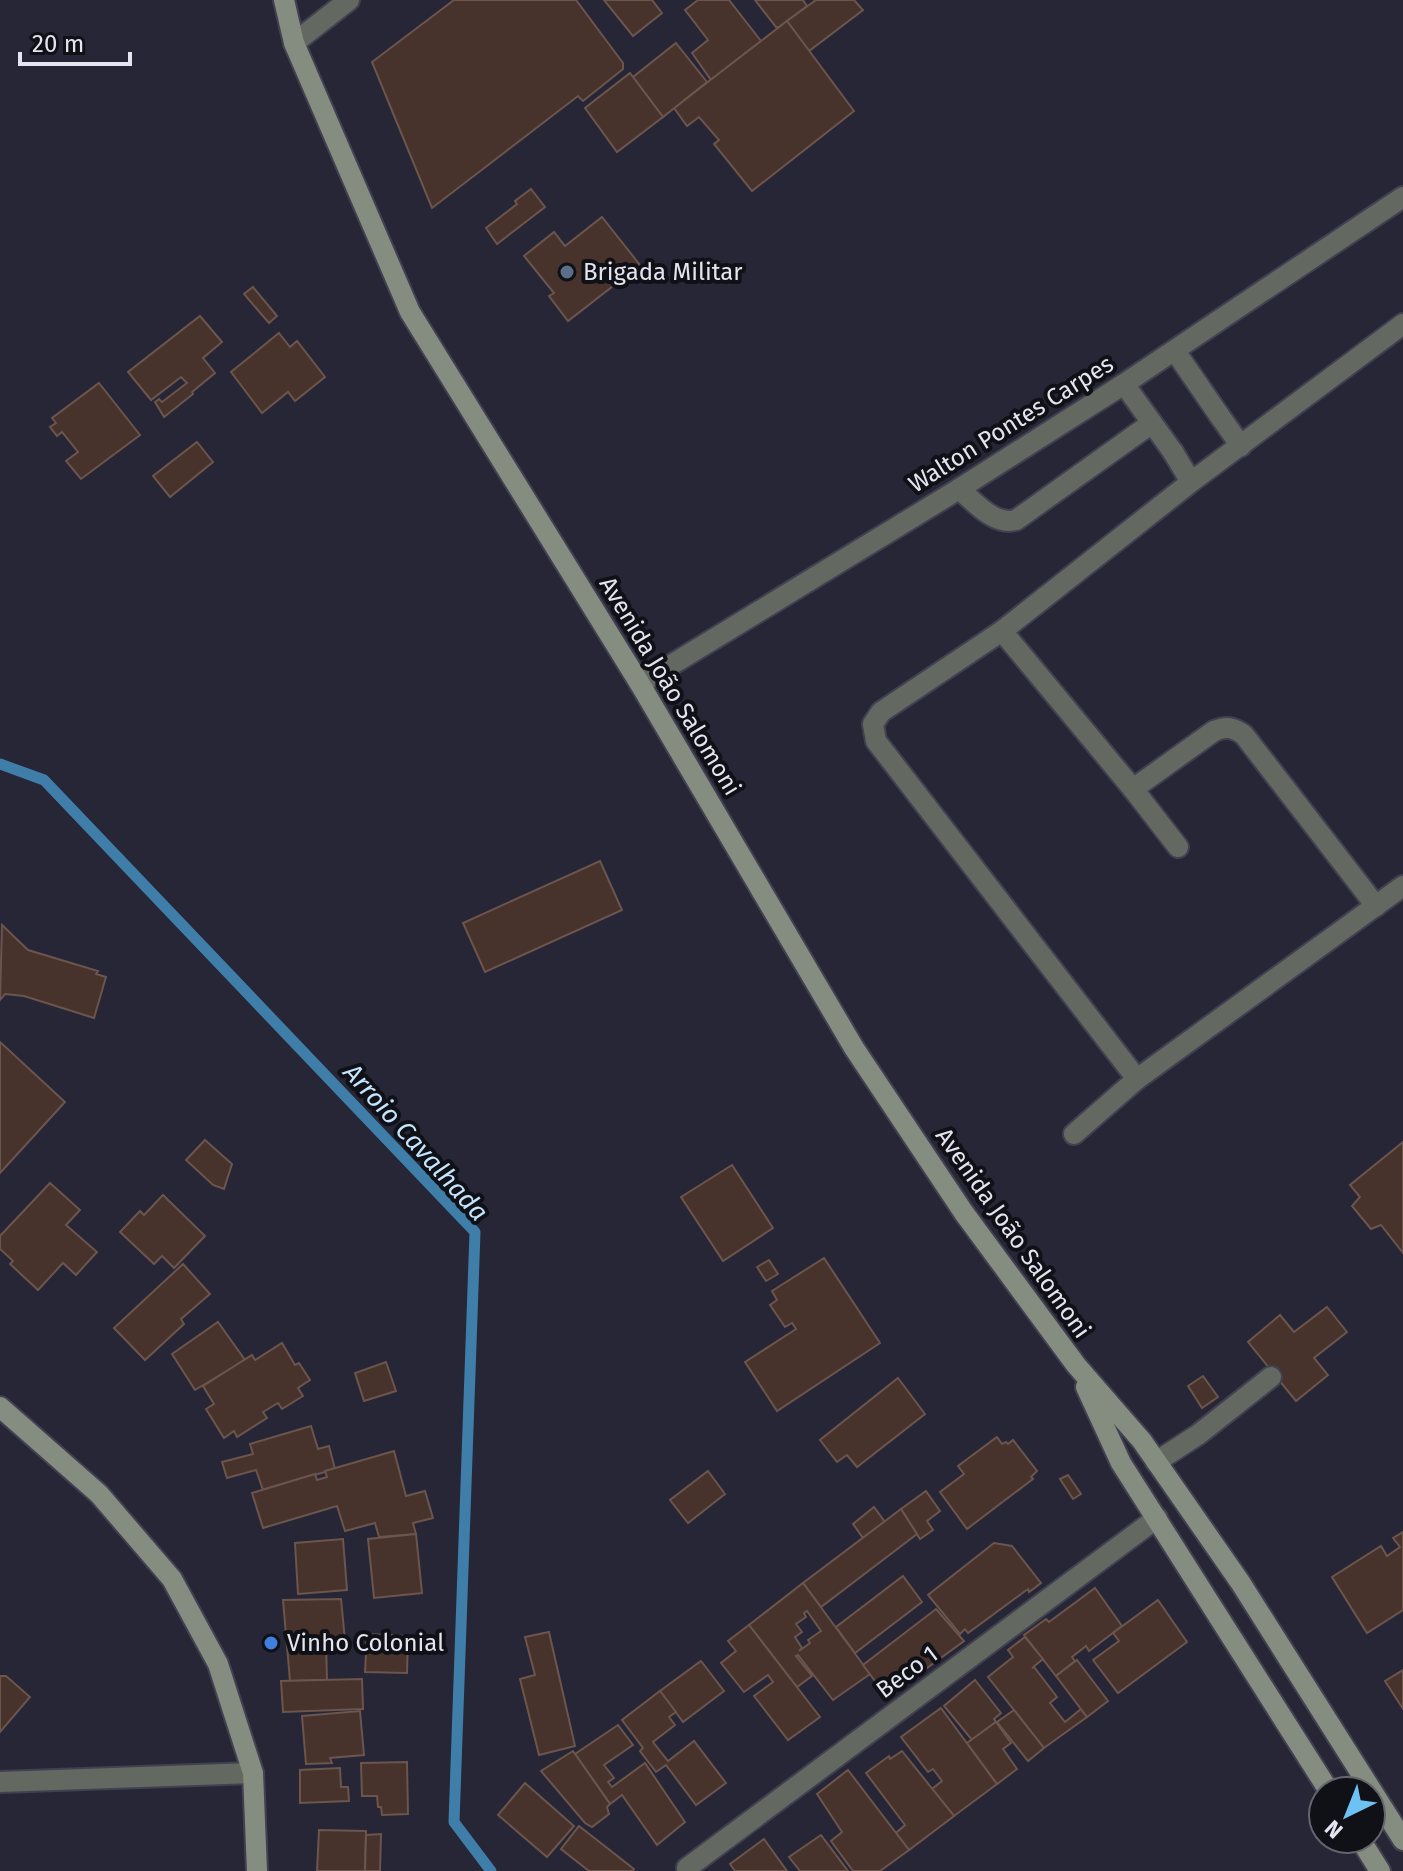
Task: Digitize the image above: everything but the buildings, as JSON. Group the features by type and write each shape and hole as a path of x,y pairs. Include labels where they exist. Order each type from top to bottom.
{"main road":[{"name":"Avenida João Salomoni","path":"284,0 294,43 410,312 640,684 854,1048 964,1213 1076,1365 1142,1441 1240,1582 1403,1840"},
{"name":"Avenida João Salomoni","path":"1076,1365 1121,1463 1319,1775"},
{"path":"0,1407 99,1494 172,1579 218,1664 253,1773 257,1871"}],"street":[{"path":"294,43 349,0"},
{"name":"Walton Pontes Carpes","path":"640,684 1124,384 1403,197"},
{"path":"1137,1079 876,741 873,724 881,712 1002,631 1191,482 1403,324"},
{"path":"1175,351 1241,446"},
{"path":"1124,384 1191,482"},
{"path":"959,489 994,518 1005,523 1016,520 1152,423"},
{"path":"1002,631 1178,847"},
{"path":"1133,789 1214,731 1224,727 1235,729 1244,735 1376,906"},
{"path":"1074,1134 1137,1079 1403,886"},
{"path":"1156,1462 1199,1434 1271,1377"},
{"name":"Beco 1","path":"687,1868 1157,1518"},
{"path":"0,1782 253,1773"}],"waterway":[{"name":"Arroio Cavalhada","path":"0,764 44,780 475,1232 454,1822 491,1871"}],"place":[{"name":"Brigada Militar","path":"567,272"},
{"name":"Vinho Colonial","path":"271,1643"}]}
